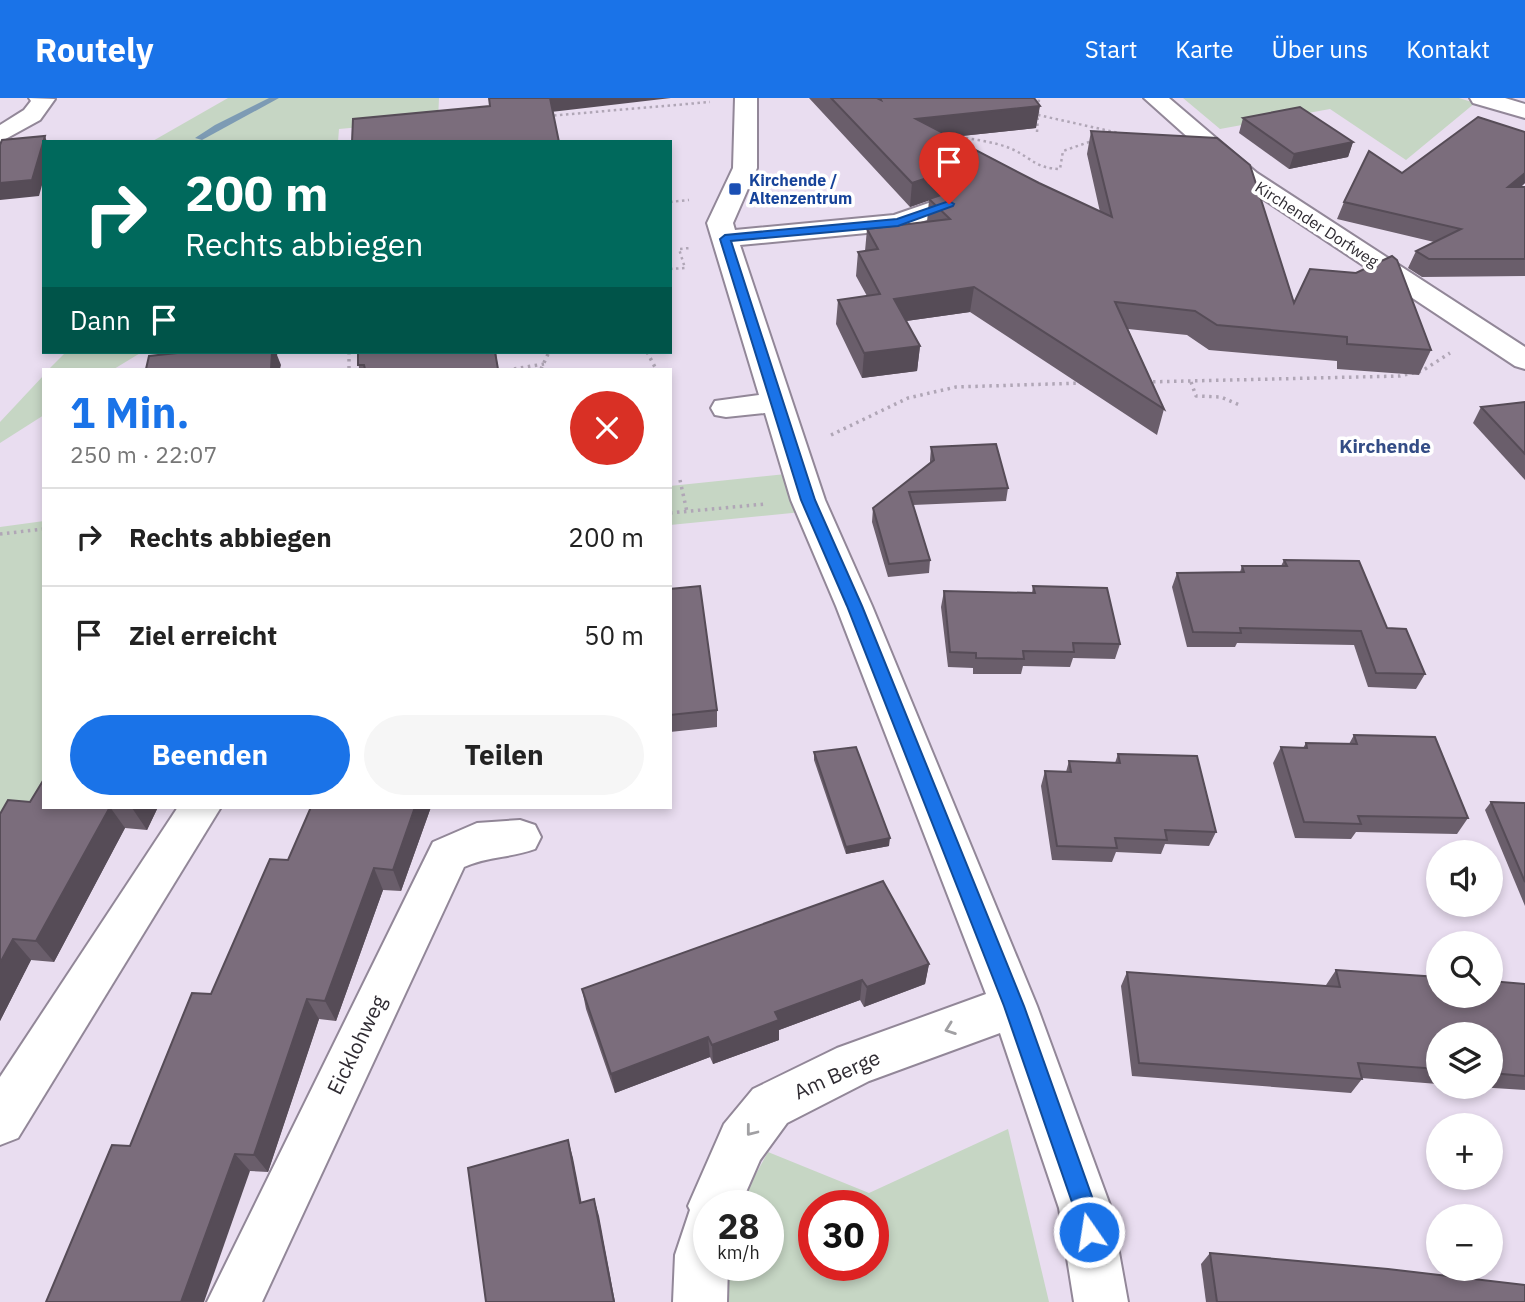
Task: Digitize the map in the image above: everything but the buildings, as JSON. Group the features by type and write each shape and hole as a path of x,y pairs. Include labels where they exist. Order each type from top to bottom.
{"street":[{"path":"0,135 32,115 44,98"},
{"path":"746,98 746,168 713,243 779,402 808,500 855,606 1014,1006 1085,1208 1101,1302"},
{"name":"Kirchender Dorfweg","path":"1155,98 1248,178 1525,360"},
{"path":"1481,98 1525,111"},
{"path":"713,243 898,222 949,204"},
{"path":"726,408 779,402"},
{"path":"0,1121 199,809"},
{"name":"Eicklohweg","path":"234,1302 448,855 477,841 520,837"},
{"name":"Am Berge","path":"721,1190 743,1142 770,1106 854,1064 1014,1006"},
{"path":"700,1302 701,1281"}],"path":[{"path":"544,116 746,98"},
{"path":"1037,132 1039,98"},
{"path":"1038,115 1129,136 1117,138"},
{"path":"940,132 959,140 1014,150 1041,168 1060,169 1063,151 1093,141"},
{"path":"672,202 696,199"},
{"path":"672,269 685,268 679,249 713,243"},
{"path":"1139,382 1400,376 1422,370 1484,333"},
{"path":"1191,382 1196,396 1221,397 1241,406"},
{"path":"793,453 908,398 956,387 1087,383"},
{"path":"680,480 687,512"},
{"path":"672,513 808,500"},
{"path":"0,534 42,528"}],"green space":[{"path":"228,98 439,98 438,120 339,129 338,140 154,140"},
{"path":"1183,98 1459,98 1475,103 1406,160 1330,109 1220,129"},
{"path":"64,354 139,354 116,368 50,368"},
{"path":"42,377 42,416 0,443 0,422"},
{"path":"786,474 802,512 672,525 672,486"},
{"path":"42,521 42,801 0,862 0,527"},
{"path":"1008,1129 1049,1302 722,1302 723,1281 784,1281 784,1190 747,1190 768,1152 862,1190 798,1190 798,1281 889,1281 889,1190 876,1190"}],"waterway":[{"path":"199,138 275,98"}],"place":[{"name":"Kirchende / Altenzentrum","path":"735,189"}],"district":[{"name":"Kirchende","path":"1385,446"}],"route":[{"path":"949,204 898,222 725,239 808,500 855,606 1014,1006 1085,1208 1089,1232"}]}
